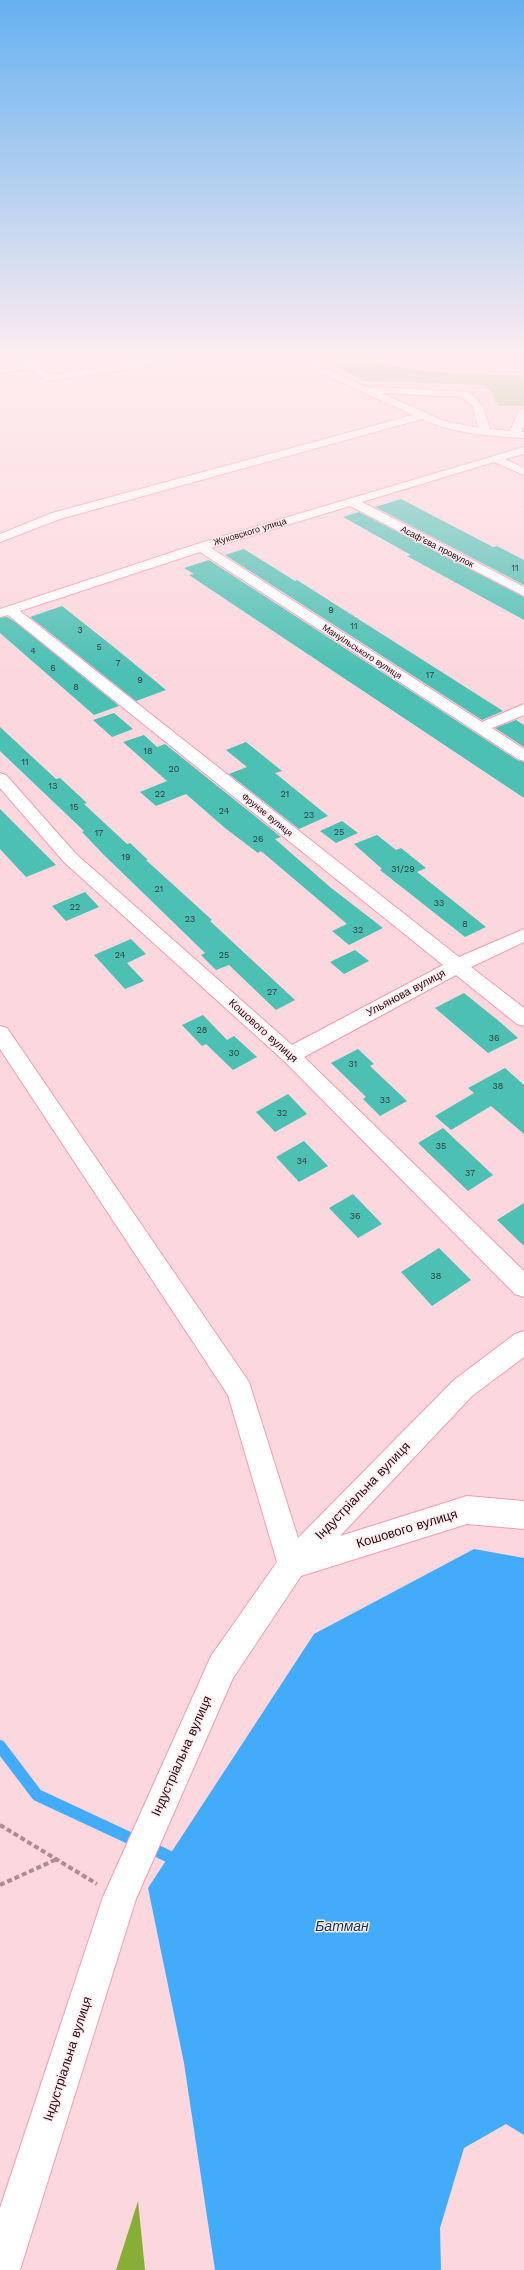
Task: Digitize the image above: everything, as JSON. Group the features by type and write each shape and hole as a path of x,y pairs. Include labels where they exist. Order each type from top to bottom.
{"street":[{"path":"0,538 56,516 262,460"},
{"name":"Жуковского улица","path":"6,612 200,548 350,501 493,460"},
{"path":"498,460 524,472"},
{"name":"Асаф’єва провулок","path":"350,501 524,592"},
{"name":"Мануільського вулиця","path":"200,548 524,756"},
{"name":"Фрунзе вулиця","path":"6,612 524,1018"},
{"path":"480,728 524,709"},
{"name":"Кошового вулиця","path":"0,778 70,858 290,1055 524,1287"},
{"name":"Ульянова вулиця","path":"290,1055 458,965 524,934"},
{"path":"0,1033 240,1390 292,1565"},
{"name":"Індустріальна вулиця","path":"0,2269 120,1897 222,1667 292,1565 463,1388 524,1342"},
{"name":"Кошового вулиця","path":"292,1565 466,1510 524,1515"}],"path":[{"path":"0,1825 120,1897"},
{"path":"0,1885 57,1859"}],"green space":[{"path":"138,2201 145,2270 116,2270"}],"water":[{"name":"Батман","path":"474,1549 524,1558 524,2135 506,2124 464,2148 440,2228 441,2270 215,2270 184,2063 148,1888 314,1634"}],"building":[{"path":"401,499 493,547 497,546 524,560 524,585 375,507"},
{"path":"359,512 524,597 524,620 407,556 411,555 343,517"},
{"path":"244,549 295,581 297,580 503,711 482,720 225,555"},
{"path":"209,560 517,760 524,762 524,798 189,575 194,574 184,568"},
{"path":"62,606 166,690 136,701 30,617"},
{"path":"7,617 14,621 119,706 94,715 0,633 0,618"},
{"path":"114,713 133,729 112,737 93,720"},
{"path":"516,720 524,725 524,747 495,728"},
{"path":"0,727 56,779 60,778 87,803 84,804 127,844 130,843 148,860 146,860 212,920 210,921 295,1000 276,1010 229,965 216,970 201,955 205,953 103,854 82,832 84,831 0,751"},
{"path":"144,735 157,747 165,744 281,837 275,839 330,887 383,928 349,945 332,931 347,924 261,851 258,853 225,828 186,794 156,806 140,792 167,781 123,742"},
{"path":"246,742 282,771 275,773 328,816 299,829 229,774 247,767 226,750"},
{"path":"0,809 56,865 26,877 0,849"},
{"path":"342,821 358,833 336,843 320,831"},
{"path":"377,835 396,850 401,848 426,868 417,872 486,927 465,937 380,870 382,869 354,844"},
{"path":"85,892 99,907 66,921 52,906"},
{"path":"131,939 146,954 127,963 144,981 125,989 94,955"},
{"path":"355,950 369,961 344,974 330,962"},
{"path":"464,993 518,1038 488,1053 435,1008"},
{"path":"203,1015 227,1040 234,1036 257,1057 233,1070 206,1044 202,1046 182,1025"},
{"path":"358,1049 374,1064 370,1066 407,1101 380,1116 363,1099 366,1097 331,1063"},
{"path":"505,1068 524,1085 524,1134 491,1106 451,1130 435,1116 474,1093 468,1088"},
{"path":"288,1094 307,1114 275,1132 256,1112"},
{"path":"443,1128 493,1175 468,1191 418,1143"},
{"path":"304,1141 328,1166 299,1182 276,1157"},
{"path":"353,1194 382,1224 358,1238 329,1208"},
{"path":"524,1203 524,1246 497,1220"},
{"path":"439,1248 471,1280 432,1306 401,1272"}],"waterway":[{"path":"0,1746 37,1795 138,1842"},
{"path":"149,1847 176,1860"}]}
